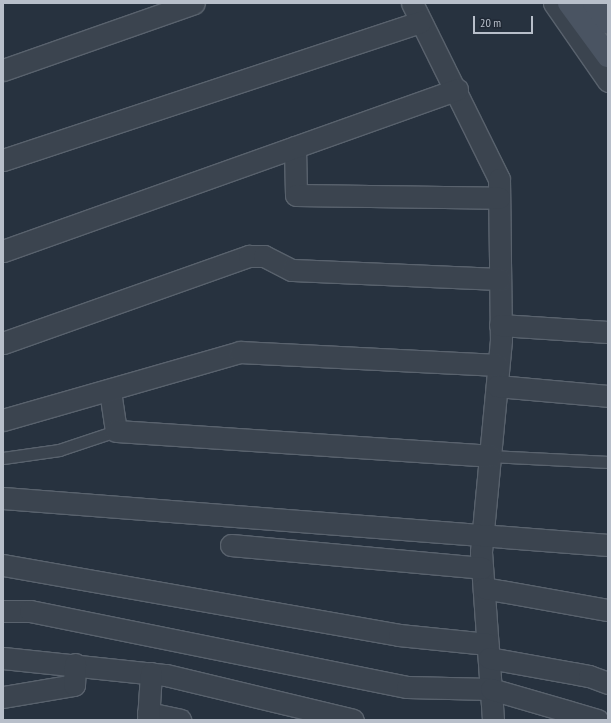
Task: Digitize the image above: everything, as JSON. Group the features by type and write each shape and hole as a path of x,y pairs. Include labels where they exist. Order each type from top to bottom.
{"main road":[{"path":"570,3 608,56"},
{"path":"594,3 608,22"}],"street":[{"path":"3,70 194,3"},
{"path":"412,3 456,89 499,179 500,325 498,366 483,537 483,578 493,720"},
{"path":"554,3 608,81"},
{"path":"3,160 421,22"},
{"path":"3,251 456,89"},
{"path":"295,147 296,195 499,198"},
{"path":"3,343 249,256 264,256 292,270 500,279"},
{"path":"500,325 608,332"},
{"path":"3,420 110,391 240,352 498,366"},
{"path":"496,386 608,396"},
{"path":"110,391 116,431 490,456"},
{"path":"3,498 483,537 608,545"},
{"path":"231,545 483,578 608,610"},
{"path":"3,565 488,651 589,676 608,683"},
{"path":"3,611 30,611 407,687 491,689 598,720"},
{"path":"3,658 75,664 151,674 353,720"},
{"path":"3,697 74,685 75,664"},
{"path":"151,674 148,716 180,720"}],"lane":[{"path":"3,458 59,450 116,431"},
{"path":"490,456 608,462"}]}
